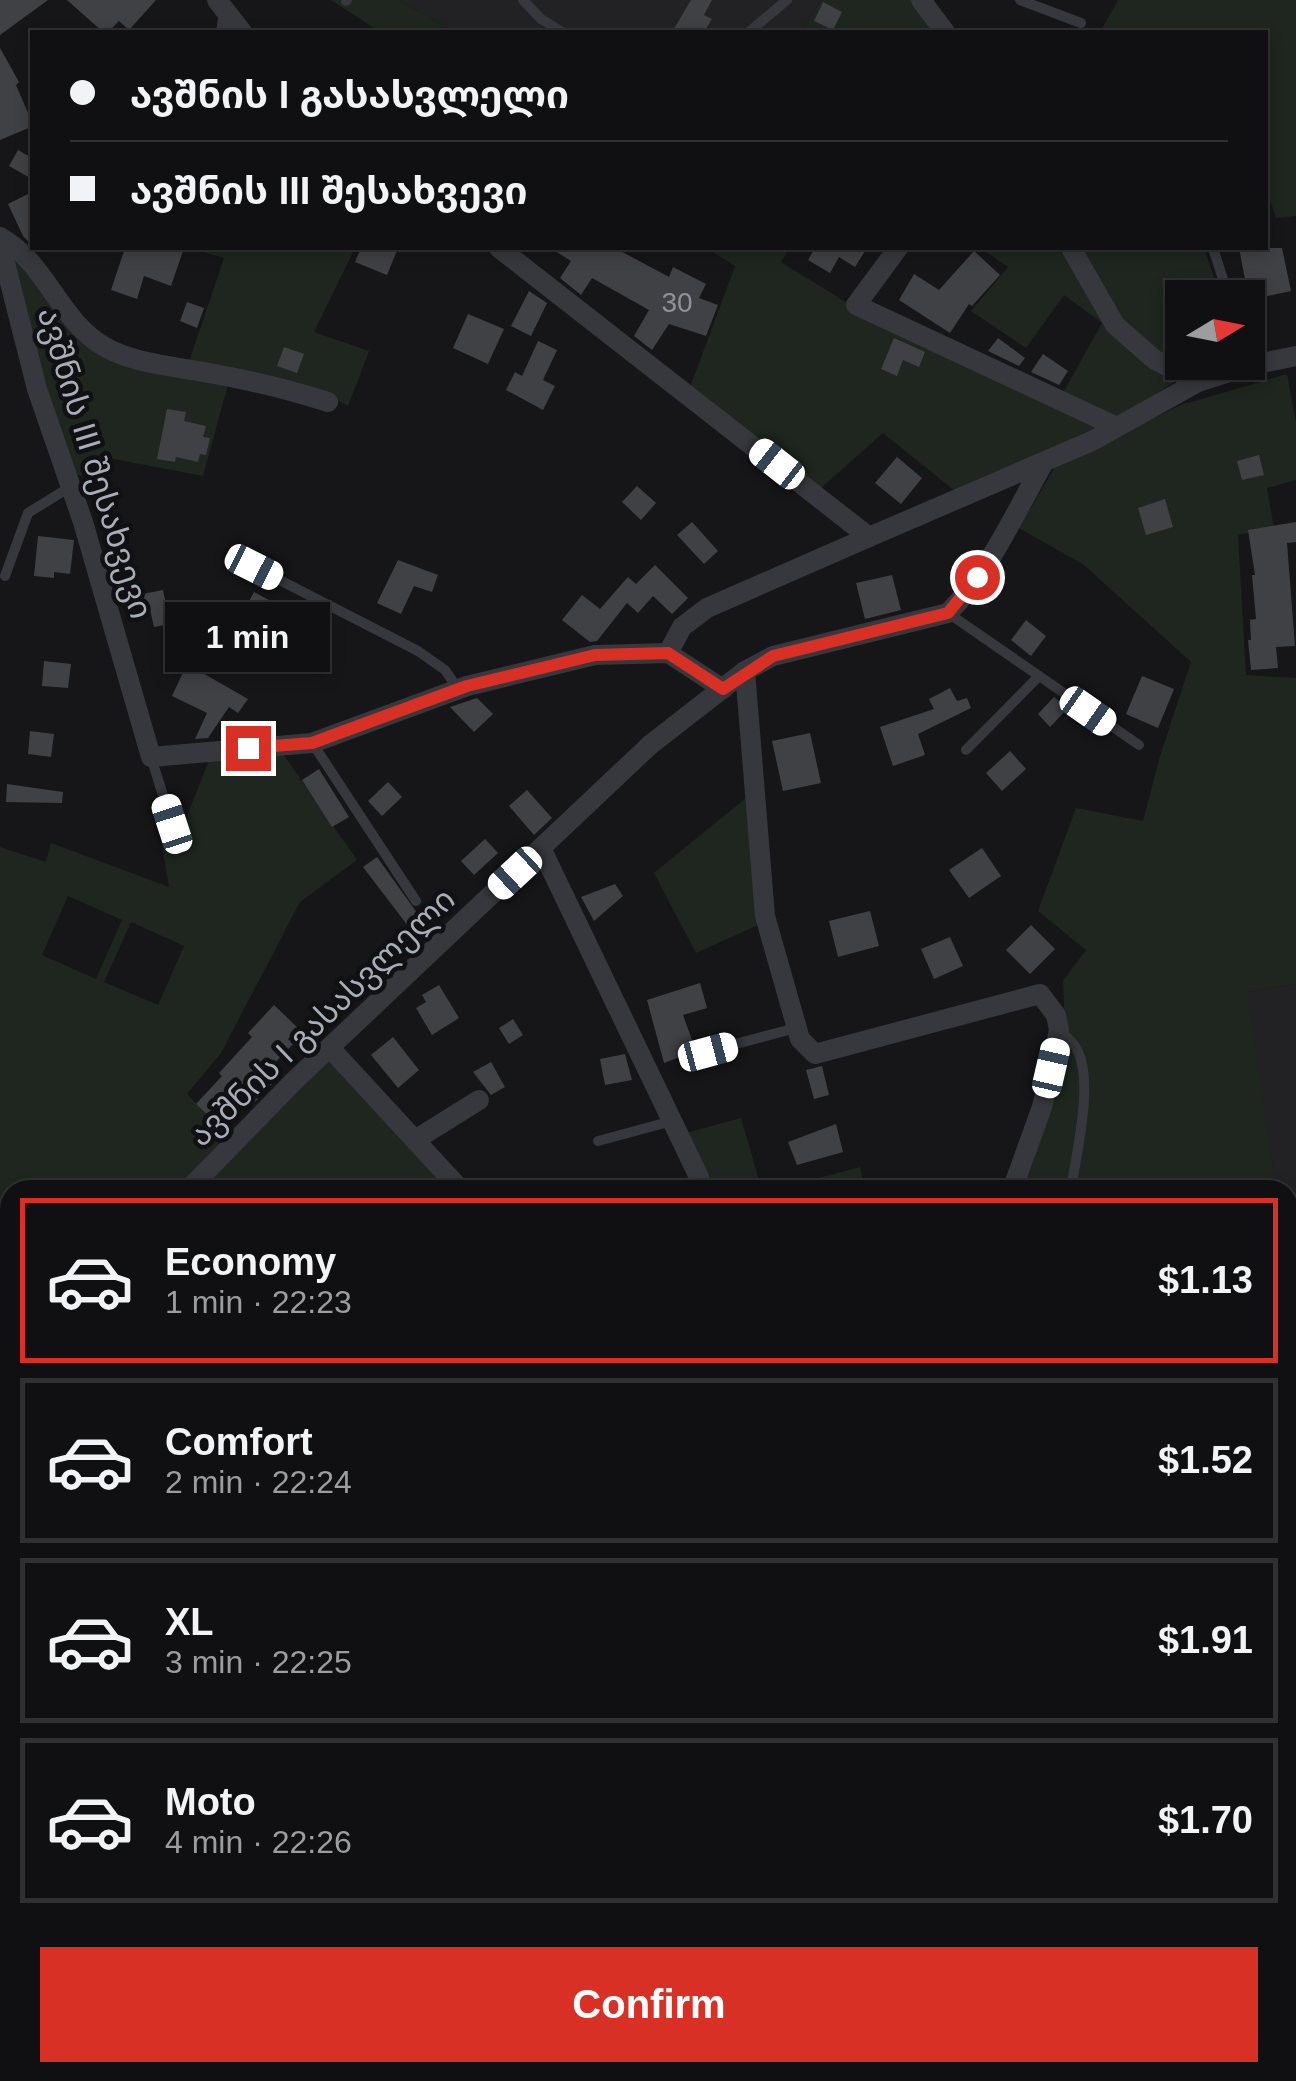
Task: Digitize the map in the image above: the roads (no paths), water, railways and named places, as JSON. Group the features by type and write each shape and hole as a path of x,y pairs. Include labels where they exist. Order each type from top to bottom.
{"street":[{"path":"921,0 944,30"},
{"path":"221,5 240,30"},
{"path":"0,240 30,258 45,284 82,329 103,346 130,358 275,385 328,402"},
{"name":"ავშნის III შესახვევი","path":"0,240 37,389 83,522 151,758"},
{"path":"502,250 869,537"},
{"path":"897,250 856,305 1117,428"},
{"path":"1072,250 1115,325 1155,360 1198,382"},
{"path":"1265,357 1296,356"},
{"path":"668,653 682,628 707,608 1044,462 1117,428 1202,380"},
{"path":"948,613 964,598 1044,462"},
{"name":"ავშნის I გასასვლელი","path":"198,1180 330,1048 650,745 745,672 773,656 948,613"},
{"path":"151,758 312,743 459,690 595,655 668,653 723,689"},
{"path":"745,672 765,916 800,1039 814,1054 1040,994 1056,1015 1059,1030 1042,1107 1016,1180"},
{"path":"541,848 701,1180"},
{"path":"330,1048 452,1180"},
{"path":"415,1140 480,1100"}],"lane":[{"path":"523,0 559,30"},
{"path":"750,30 787,0"},
{"path":"1020,0 1081,23"},
{"path":"1213,250 1224,280"},
{"path":"4,576 28,513 70,488"},
{"path":"254,567 418,651 445,670 459,690"},
{"path":"948,613 1138,745"},
{"path":"966,750 1038,676"},
{"path":"312,743 416,901"},
{"name":"ავშნის III შესახვევი","path":"151,758 172,824"},
{"path":"708,1052 797,1028"},
{"path":"1059,1030 1076,1048 1084,1072 1073,1180"},
{"path":"598,1142 672,1121"}]}
